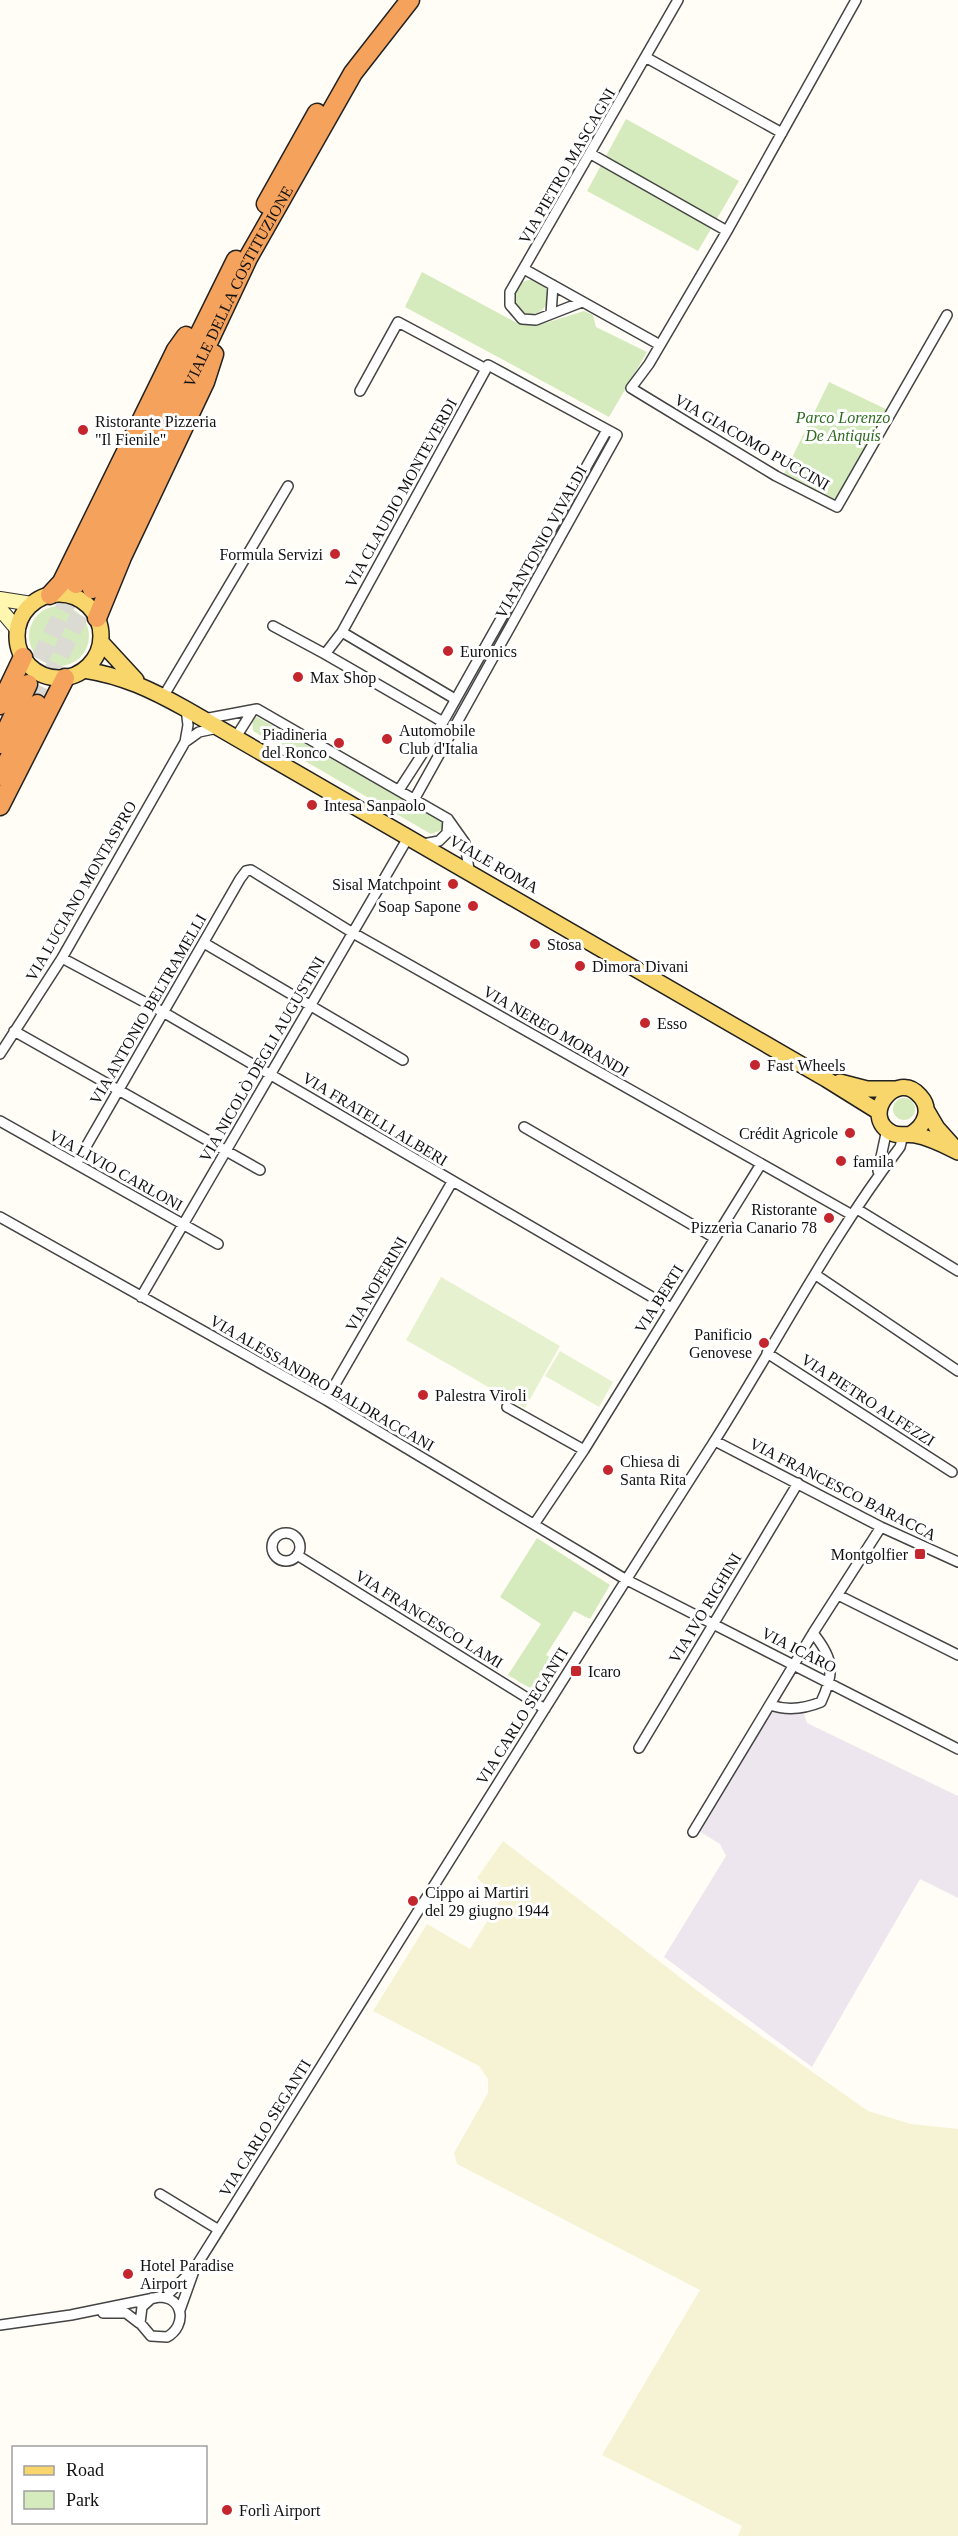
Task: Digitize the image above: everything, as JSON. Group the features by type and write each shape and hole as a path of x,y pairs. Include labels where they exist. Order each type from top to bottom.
{"highway":[{"name":"VIALE DELLA COSTITUZIONE","path":"84,586 293,153 348,63 394,0"},
{"name":"VIALE DELLA COSTITUZIONE","path":"224,297 249,258 353,73 410,0"},
{"path":"50,595 62,582 176,350 224,297"},
{"path":"97,618 122,557 206,382 224,297"},
{"path":"0,705 22,657"},
{"path":"0,806 64,678"},
{"path":"0,744 28,684"},
{"path":"0,776 37,704"}],"main road":[{"path":"64,594 78,598 97,618 101,642 98,653 84,670 64,678 40,674 22,657 18,648 17,628 25,610 50,595 64,594"},
{"path":"0,599 32,604"},
{"path":"0,609 17,628"},
{"name":"VIALE ROMA","path":"101,642 140,684"},
{"name":"VIALE ROMA","path":"84,670 112,674 140,684 186,709 468,870 879,1112"},
{"name":"VIALE ROMA","path":"828,1080 867,1089 896,1089"},
{"path":"896,1089 910,1089 917,1092 922,1097 937,1128 958,1151 931,1139 887,1129 879,1112 883,1098 896,1089"},
{"path":"907,1134 922,1125 927,1111"}],"street":[{"name":"VIA PIETRO MASCAGNI","path":"582,302 536,320 522,319 510,304 510,292 678,0"},
{"name":"VIA GIACOMO PUCCINI","path":"856,0 727,231 660,345 631,388 776,476 837,507 947,315"},
{"path":"646,58 782,133"},
{"path":"591,154 727,231"},
{"path":"524,269 660,345"},
{"path":"551,314 553,285"},
{"path":"360,391 398,322 486,369 488,365 607,430"},
{"name":"VIA CLAUDIO MONTEVERDI","path":"325,654 342,632 486,369"},
{"name":"VIA ANTONIO VIVALDI","path":"399,790 443,722 607,430 618,435 415,798"},
{"path":"164,697 288,486"},
{"path":"273,626 443,722"},
{"path":"342,632 455,699"},
{"name":"VIA LUCIANO MONTASPRO","path":"0,1054 62,958 185,742 188,725 186,709"},
{"path":"203,719 256,709 415,798 447,819 465,843 468,870"},
{"path":"236,738 253,710"},
{"path":"185,742 198,732 218,728"},
{"path":"423,844 439,841 447,833 447,819"},
{"name":"VIA NICOLÒ DEGLI AUGUSTINI","path":"141,1297 409,836"},
{"name":"VIA NEREO MORANDI","path":"248,870 256,872 353,933 761,1164 854,1212 958,1271"},
{"name":"VIA ANTONIO BELTRAMELLI","path":"76,1164 240,879 248,870"},
{"path":"204,943 404,1060"},
{"name":"VIA FRATELLI ALBERI","path":"62,958 163,1012 671,1308"},
{"path":"14,1031 260,1170"},
{"name":"VIA LIVIO CARLONI","path":"0,1121 218,1244"},
{"path":"524,1126 715,1238"},
{"name":"VIA CARLO SEGANTI","path":"875,1179 882,1162 887,1129"},
{"name":"VIA CARLO SEGANTI","path":"180,2310 195,2268 625,1579 715,1441 854,1212 907,1134"},
{"name":"VIA BERTI","path":"535,1523 584,1450 761,1164"},
{"name":"VIA NOFERINI","path":"326,1400 452,1182"},
{"name":"VIA ALESSANDRO BALDRACCANI","path":"0,1217 326,1400 535,1523 625,1579"},
{"path":"816,1275 958,1371"},
{"name":"VIA PIETRO ALFEZZI","path":"767,1353 952,1472"},
{"path":"507,1407 584,1450"},
{"name":"VIA FRANCESCO BARACCA","path":"715,1441 881,1527 958,1562"},
{"name":"VIA IVO RIGHINI","path":"639,1748 798,1483"},
{"path":"693,1832 813,1633 881,1527"},
{"name":"VIA FRANCESCO LAMI","path":"297,1555 545,1709"},
{"name":"VIA ICARO","path":"625,1579 958,1749"},
{"path":"838,1595 958,1655"},
{"path":"770,1705 782,1708 806,1708 821,1702 830,1683 831,1668 825,1649 813,1633"},
{"path":"160,2194 219,2230"},
{"name":"VIA CARLO SEGANTI","path":"165,2297 195,2268"},
{"path":"0,2325 152,2298 165,2297 172,2300 180,2310 178,2328 167,2337 151,2336 132,2315 120,2312 71,2314"},
{"path":"140,2323 141,2307 152,2298"}],"shaded area":[{"path":"803,1711 807,1723 958,1796 958,1898 920,1879 812,2067 664,1957 726,1856 720,1844 697,1830 771,1713"},
{"path":"503,1841 703,1995 868,2111 911,2124 958,2129 958,2536 738,2536 742,2526 602,2455 700,2290 457,2164 454,2153 488,2093 488,2079 479,2066 373,2011 427,1924 470,1949 501,1899 477,1878"}],"green space":[{"path":"626,119 739,181 698,251 587,191"},
{"path":"422,272 519,324 536,326 584,311 593,315 596,327 647,352 609,417 405,307"},
{"path":"531,280 543,285 548,297 543,309 531,314 519,309 514,297 519,285"},
{"name":"Parco Lorenzo De Antiquis","path":"829,382 890,411 836,501 784,474"},
{"path":"53,606 65,606 76,611 84,619 89,636 87,648 76,661 65,666 53,666 42,661 34,653 29,642 29,630 34,619 42,611"},
{"path":"257,717 438,819 442,823 442,830 431,834 253,731 252,720"},
{"path":"904,1098 912,1101 915,1109 912,1117 904,1120 896,1117 893,1109 896,1101"},
{"path":"441,1277 560,1346 525,1408 406,1340"},
{"path":"560,1351 613,1382 599,1407 545,1376"},
{"path":"537,1538 610,1585 590,1619 574,1611 546,1655 562,1664 544,1688 534,1690 508,1675 541,1624 500,1597"}],"tunnel":[{"path":"28,684 76,584"},
{"path":"37,704 92,589"}],"place":[{"name":"Ristorante Pizzeria \"Il Fienile\"","path":"83,430"},
{"name":"Formula Servizi","path":"335,554"},
{"name":"Euronics","path":"448,651"},
{"name":"Max Shop","path":"298,677"},
{"name":"Automobile Club d'Italia","path":"387,739"},
{"name":"Piadineria del Ronco","path":"339,743"},
{"name":"Intesa Sanpaolo","path":"312,805"},
{"name":"Sisal Matchpoint","path":"453,884"},
{"name":"Soap Sapone","path":"473,906"},
{"name":"Stosa","path":"535,944"},
{"name":"Dimora Divani","path":"580,966"},
{"name":"Esso","path":"645,1023"},
{"name":"Fast Wheels","path":"755,1065"},
{"name":"Crédit Agricole","path":"850,1133"},
{"name":"famila","path":"841,1161"},
{"name":"Ristorante Pizzeria Canario 78","path":"829,1218"},
{"name":"Panificio Genovese","path":"764,1343"},
{"name":"Palestra Viroli","path":"423,1395"},
{"name":"Chiesa di Santa Rita","path":"608,1470"},
{"name":"Montgolfier","path":"920,1554"},
{"name":"Icaro","path":"576,1671"},
{"name":"Cippo ai Martiri del 29 giugno 1944","path":"413,1901"},
{"name":"Hotel Paradise Airport","path":"128,2274"},
{"name":"Forlì Airport","path":"227,2510"}]}
